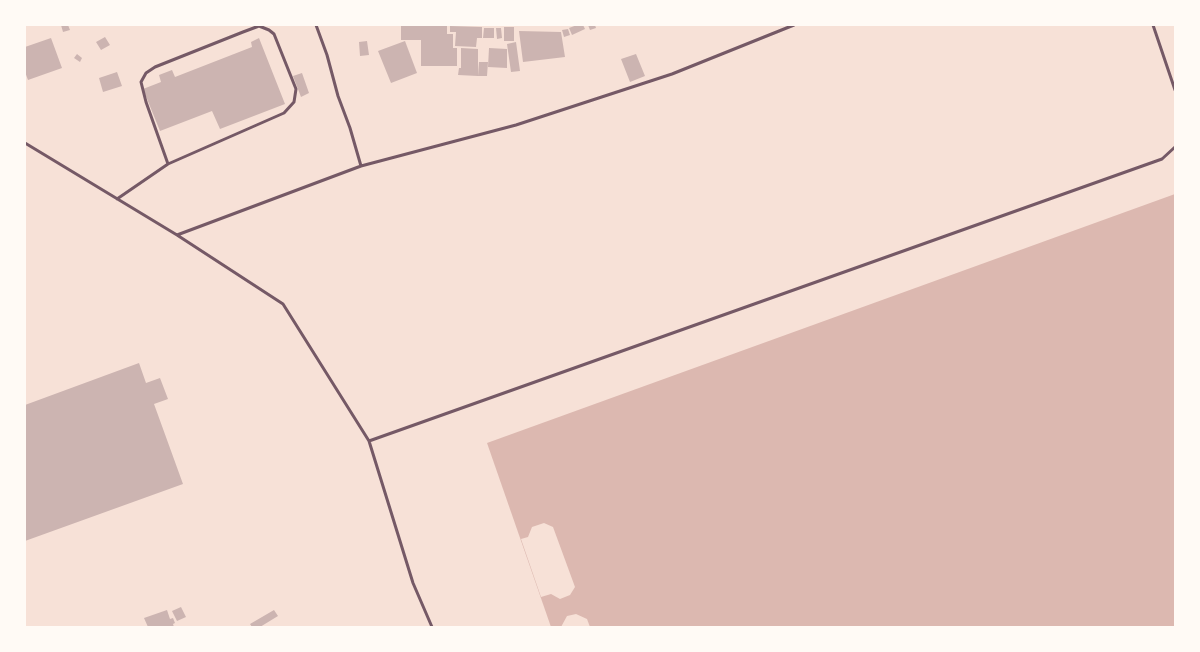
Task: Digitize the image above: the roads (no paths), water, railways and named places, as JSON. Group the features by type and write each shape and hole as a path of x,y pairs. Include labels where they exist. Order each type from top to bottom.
{"lane":[{"path":"316,25 327,55 338,96 350,128 361,166"},
{"path":"177,235 361,166 509,127 672,74 794,25"},
{"path":"1153,25 1175,90"},
{"path":"117,199 168,164 284,113 294,102 296,89 274,34 269,30 259,26 155,67 146,73 141,82 146,102 168,164"},
{"path":"25,143 177,235 283,304 369,441 413,584 432,627"},
{"path":"369,441 1162,159 1175,147"}]}
